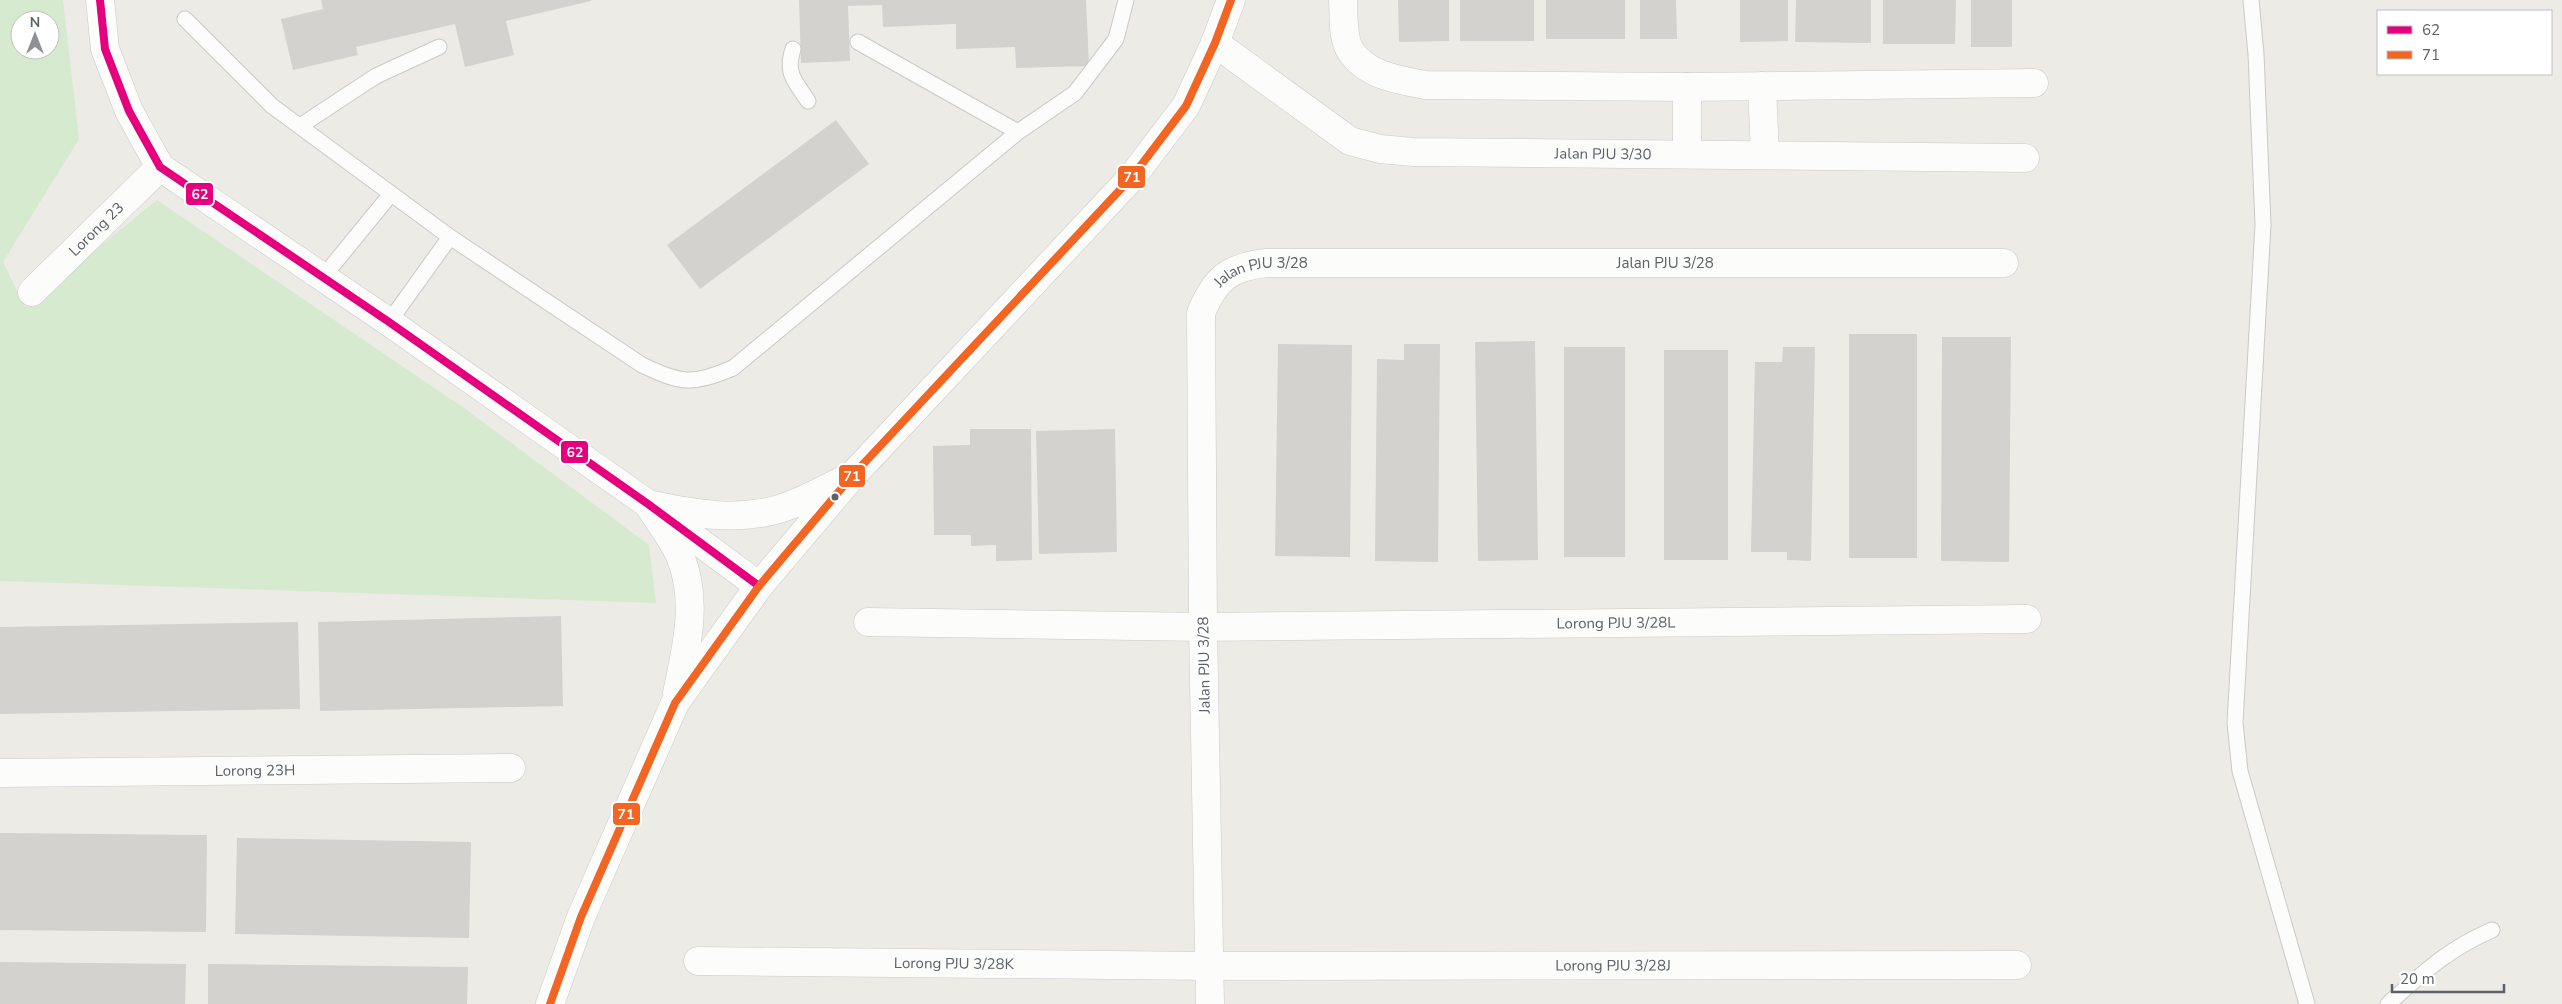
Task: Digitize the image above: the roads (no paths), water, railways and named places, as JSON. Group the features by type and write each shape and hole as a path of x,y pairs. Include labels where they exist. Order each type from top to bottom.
{"street":[{"path":"100,0 105,49 129,111 160,167 390,322 648,504 759,586"},
{"path":"550,1004 581,917 675,703 759,586 852,476 1132,177 1186,106 1215,43 1231,0"},
{"path":"1343,0 1344,24 1349,49 1368,69 1396,79 1425,85 1762,86 2034,83"},
{"name":"Jalan PJU 3/30","path":"1215,43 1350,141 1380,149 1413,152 2025,158"},
{"path":"1687,86 1687,154"},
{"path":"1762,86 1765,155"},
{"name":"Lorong 23","path":"32,292 160,167"},
{"name":"Jalan PJU 3/28","path":"1210,1004 1203,627 1201,313 1209,293 1224,276 1244,265 1266,264 2004,264"},
{"path":"648,504 685,512 756,514 788,506 852,476"},
{"path":"648,504 680,557 688,591 690,628 675,703"},
{"name":"Lorong PJU 3/28L","path":"868,622 1203,627 2027,619"},
{"name":"Lorong 23H","path":"0,773 511,768"},
{"name":"Lorong PJU 3/28K","path":"698,962 1210,966"},
{"name":"Lorong PJU 3/28J","path":"1210,966 2017,965"}],"lane":[{"path":"185,19 272,106 450,237 642,365 671,378 702,381 733,368 1018,132 1075,93 1116,39 1126,0"},
{"path":"2251,0 2256,54 2263,225 2235,723 2240,771 2306,1004"},
{"path":"858,42 1018,132"},
{"path":"300,126 376,76 439,47"},
{"path":"793,49 788,64 793,77 808,101"},
{"path":"323,276 391,194"},
{"path":"390,322 450,237"},
{"path":"2388,1004 2447,954 2463,943 2492,930"}]}
